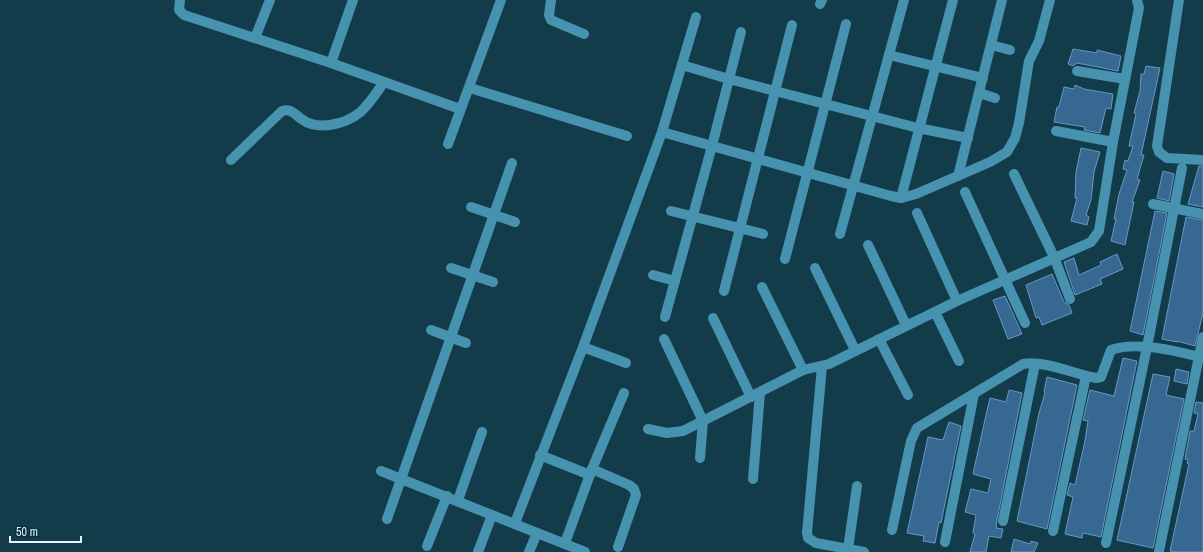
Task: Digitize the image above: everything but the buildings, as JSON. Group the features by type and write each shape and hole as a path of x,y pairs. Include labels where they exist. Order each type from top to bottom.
{"street":[{"path":"180,0 179,10 184,15 331,63 460,109"},
{"path":"255,38 270,0"},
{"path":"331,63 353,0"},
{"path":"448,144 460,109 470,88 501,0"},
{"path":"551,0 549,15 551,20 584,34"},
{"path":"840,234 904,0"},
{"path":"900,198 953,0"},
{"path":"958,176 1002,0"},
{"path":"662,132 900,198 916,194 958,176 1007,152 1015,138 1019,123 1029,62 1039,41 1050,0"},
{"path":"648,429 675,433 703,421 803,370 822,366 957,301 1054,257 1081,248 1091,242 1096,237 1101,218 1124,79 1139,8 1137,0"},
{"path":"1179,0 1157,146 1159,152 1167,158 1203,160"},
{"path":"515,523 583,347 662,132 696,17"},
{"path":"785,260 846,24"},
{"path":"724,291 792,25"},
{"path":"665,317 712,146 741,32"},
{"path":"991,45 1010,50"},
{"path":"889,55 983,78"},
{"path":"682,65 729,79 873,115 918,128 968,138"},
{"path":"1077,71 1124,79"},
{"path":"231,160 282,111 287,109 303,120 312,124 324,126 342,123 358,115 366,108 384,82"},
{"path":"470,88 627,136"},
{"path":"979,93 995,98"},
{"path":"1056,131 1113,142"},
{"path":"387,519 402,480 512,163"},
{"path":"1106,543 1147,347 1182,168"},
{"path":"1014,174 1042,230 1070,300"},
{"path":"965,192 1025,323"},
{"path":"1153,204 1203,214"},
{"path":"471,207 515,222"},
{"path":"671,210 763,234"},
{"path":"918,214 957,301"},
{"path":"868,245 906,325"},
{"path":"451,268 493,282"},
{"path":"815,268 855,350"},
{"path":"653,275 675,281"},
{"path":"762,287 803,370"},
{"path":"935,312 959,361"},
{"path":"713,318 755,395 753,479"},
{"path":"430,330 466,343"},
{"path":"1159,551 1201,357 1203,337"},
{"path":"664,339 703,421 700,458"},
{"path":"879,339 908,395"},
{"path":"583,347 626,363"},
{"path":"892,530 913,434 917,428 1023,364 1035,364 1096,378 1101,377 1111,350 1116,348 1147,347 1201,357"},
{"path":"1003,521 1035,364"},
{"path":"822,366 807,534 808,538 812,541 843,550 864,552"},
{"path":"1053,531 1086,376"},
{"path":"565,543 591,472 624,393"},
{"path":"945,542 974,394"},
{"path":"458,500 482,432"},
{"path":"540,455 630,485 634,489 636,495 618,547"},
{"path":"381,471 458,500 492,515 565,543 583,552"},
{"path":"843,550 857,486"},
{"path":"427,546 447,496"},
{"path":"478,552 492,515"},
{"path":"529,552 537,532"}]}
